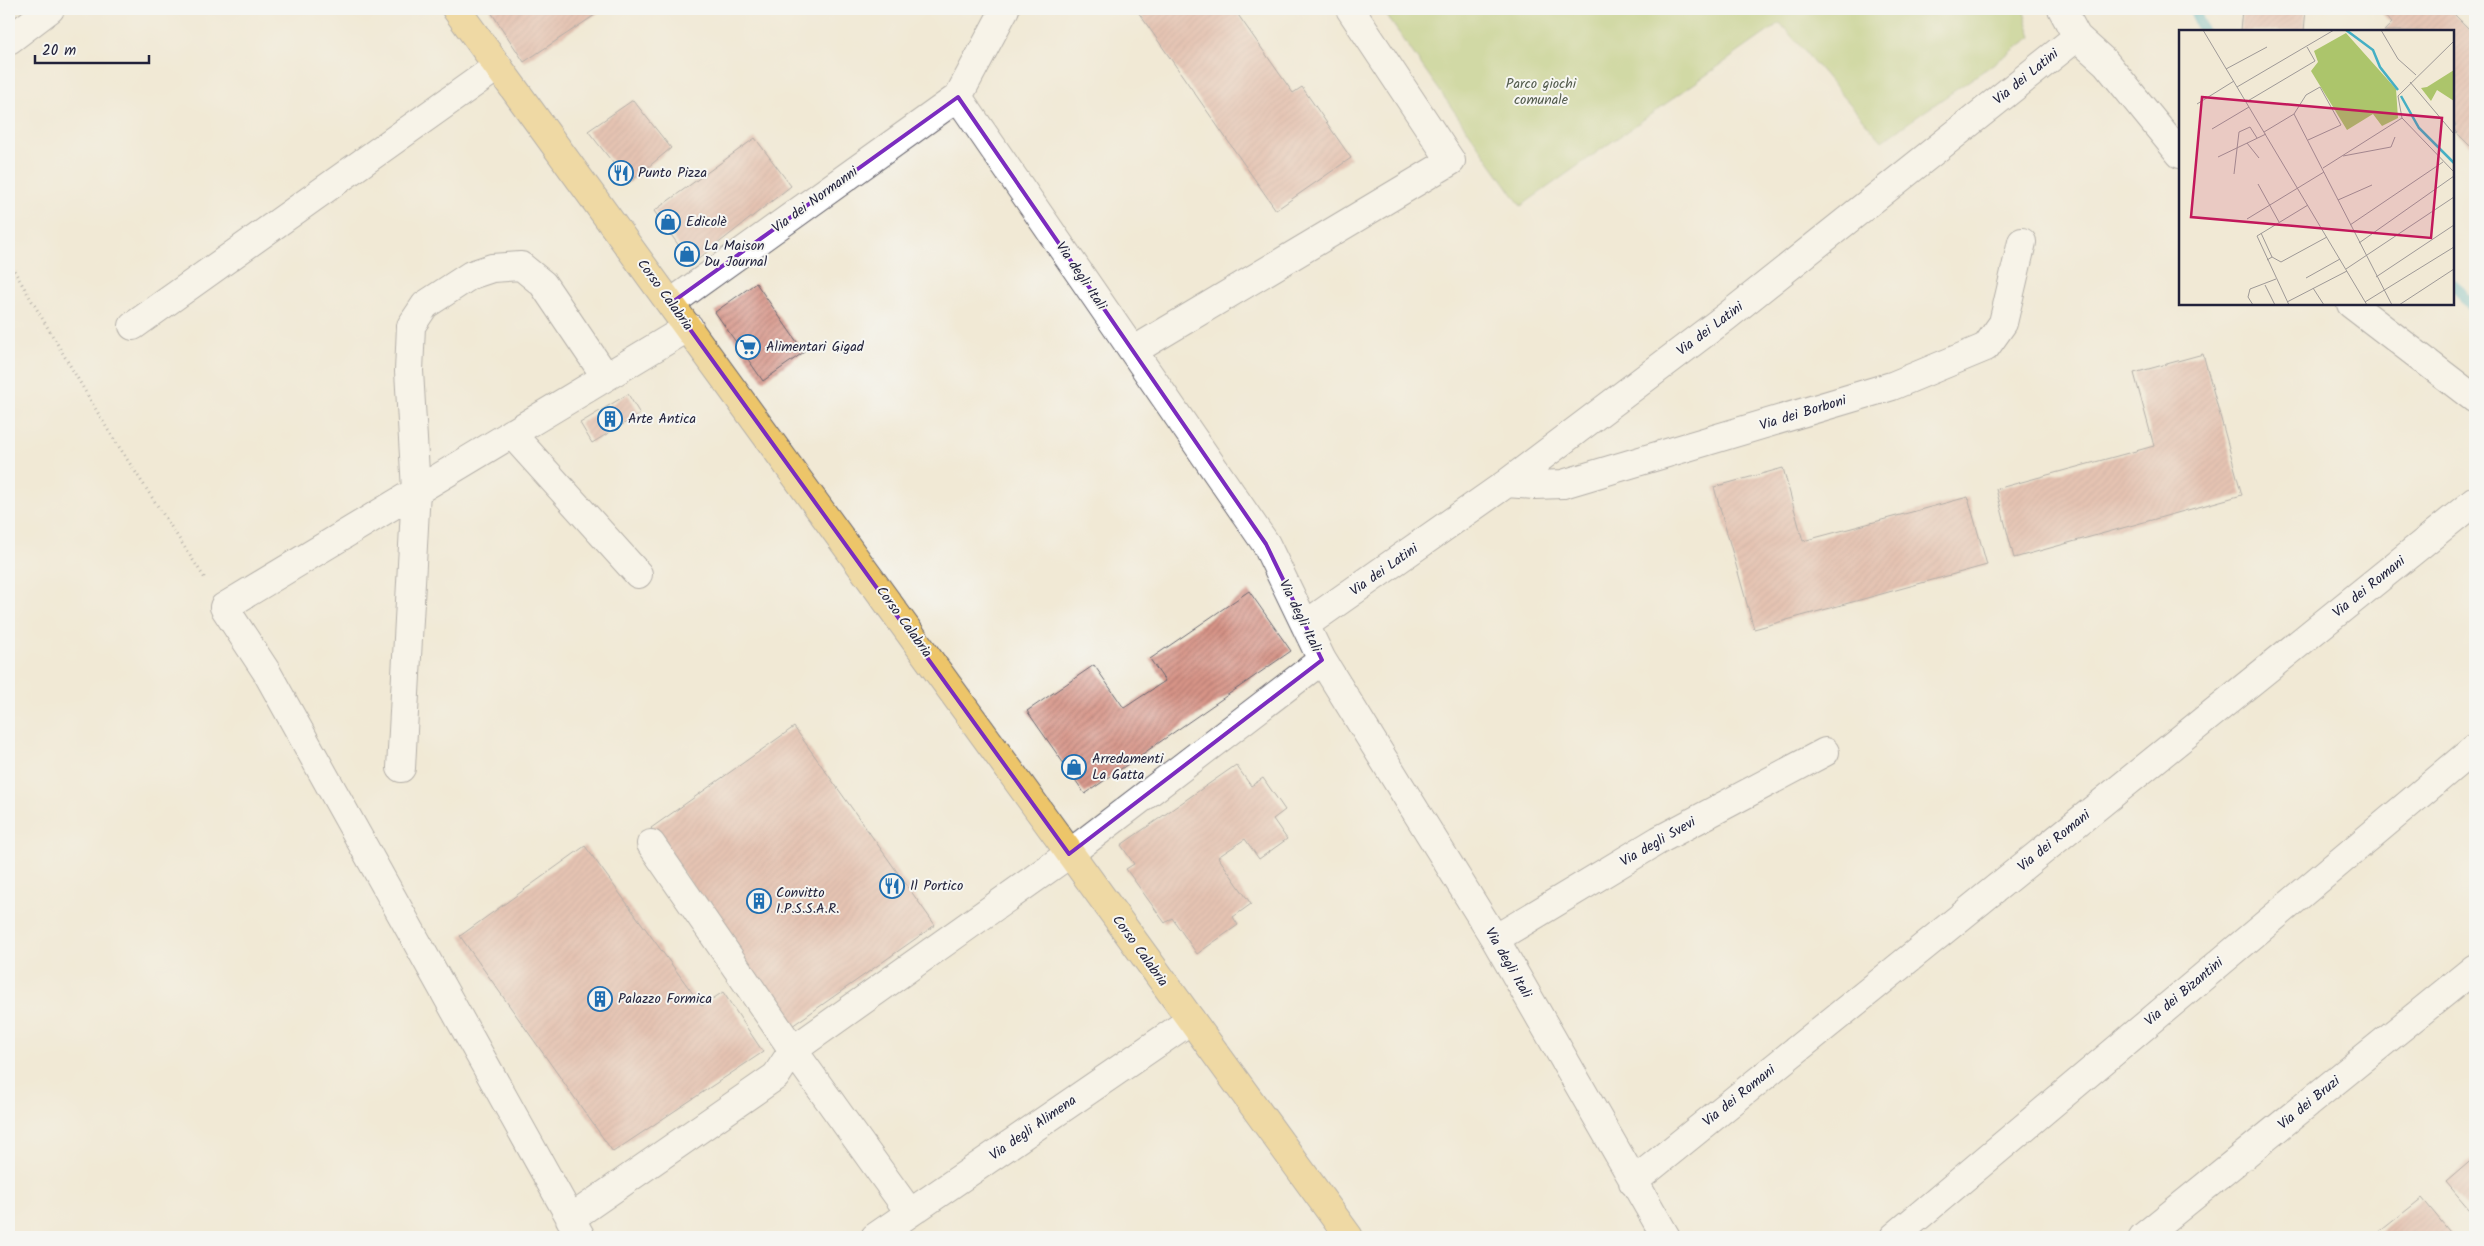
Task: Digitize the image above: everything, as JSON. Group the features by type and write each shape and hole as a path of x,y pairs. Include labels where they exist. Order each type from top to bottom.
{"main road":[{"name":"Corso Calabria","path":"457,9 1349,1237"}],"street":[{"path":"9,40 50,9"},
{"path":"958,97 1005,9"},
{"path":"1133,351 1451,161 1350,9"},
{"path":"2062,9 2077,37 2106,63 2179,153"},
{"name":"Via dei Latini","path":"1305,625 1507,483 1726,317 2077,37"},
{"path":"133,326 498,66"},
{"name":"Via dei Normanni","path":"671,303 958,97"},
{"name":"Via degli Itali","path":"958,97 1266,544 1322,660 1495,939 1666,1237"},
{"name":"Via dei Borboni","path":"1507,483 1534,485 1563,484 1892,386 1986,347 2003,323 2022,242"},
{"path":"401,768 416,490 409,371 411,326 425,305 471,275 492,268 521,266 543,284 606,377"},
{"path":"2352,305 2475,399"},
{"path":"689,327 224,607 266,671 576,1228 776,1076 793,1050 1069,854 1322,660"},
{"path":"511,433 638,574"},
{"name":"Via dei Romani","path":"1633,1182 2475,501"},
{"name":"Via dei Bizantini","path":"1894,1237 2475,748"},
{"name":"Via degli Svevi","path":"1495,939 1658,840 1825,752"},
{"path":"651,844 793,1050 910,1213"},
{"name":"Via dei Bruzi","path":"2143,1237 2475,968"},
{"name":"Via degli Alimena","path":"875,1237 1191,1020"}],"path":[{"path":"9,262 108,430 224,607"}],"highlighted area":[{"path":"958,97 1266,544 1322,660 1069,854 671,303"}],"green space":[{"name":"Parco giochi comunale","path":"1382,9 2023,9 2032,37 1882,141 1780,23 1521,206"}],"building":[{"path":"489,9 600,9 601,11 524,62"},
{"path":"1136,9 1234,9 1293,93 1302,87 1351,158 1276,210"},
{"path":"2242,9 2306,9 2304,30 2240,30"},
{"path":"2387,9 2449,9 2475,35 2475,151 2454,130 2456,125 2454,122 2454,30 2385,30 2392,23 2382,14"},
{"path":"633,100 671,148 629,183 588,131"},
{"path":"755,138 791,186 692,264 654,211"},
{"path":"756,283 804,352 763,381 715,312"},
{"path":"2203,354 2242,495 2014,558 1996,489 2154,446 2134,373"},
{"name":"Arte Antica","path":"628,394 640,414 592,443 580,423"},
{"path":"1783,468 1803,541 1968,497 1987,565 1754,629 1714,487"},
{"path":"1249,591 1291,651 1085,794 1027,711 1094,665 1124,708 1165,681 1150,659"},
{"name":"Convitto I.P.S.S.A.R.","path":"794,727 935,925 792,1026 651,828"},
{"path":"1236,765 1251,786 1263,778 1285,810 1273,819 1287,839 1259,859 1245,839 1218,857 1251,904 1233,917 1238,925 1197,954 1172,918 1165,923 1126,869 1134,864 1121,845"},
{"name":"Palazzo Formica","path":"585,846 702,1006 723,992 763,1052 613,1152 460,936"},
{"path":"2475,1157 2475,1216 2446,1182"},
{"path":"2422,1198 2454,1237 2373,1237"}],"waterway":[{"path":"2194,9 2203,30"},
{"path":"2454,285 2475,310"}],"place":[{"name":"Punto Pizza","path":"621,173"},
{"name":"Edicolè","path":"668,222"},
{"name":"La Maison Du Journal","path":"687,254"},
{"name":"Alimentari Gigad","path":"748,347"},
{"name":"Arte Antica","path":"610,419"},
{"name":"Arredamenti La Gatta","path":"1074,767"},
{"name":"Il Portico","path":"892,886"},
{"name":"Convitto I.P.S.S.A.R.","path":"759,901"},
{"name":"Palazzo Formica","path":"600,999"}]}
